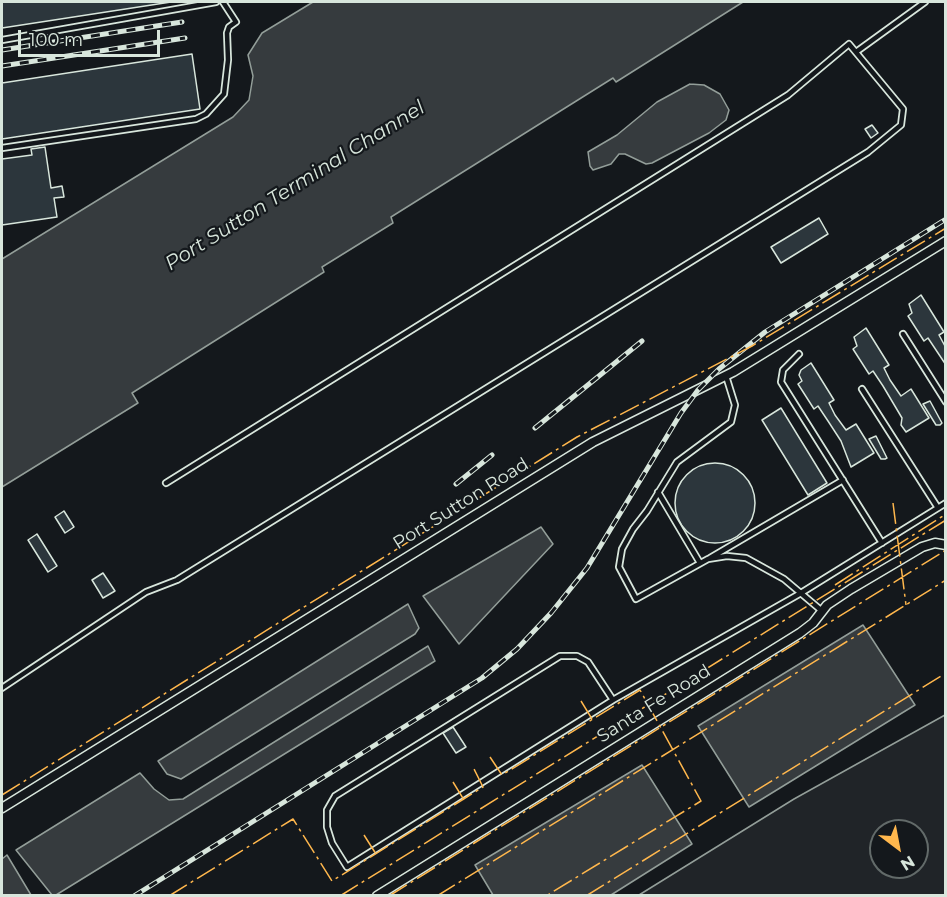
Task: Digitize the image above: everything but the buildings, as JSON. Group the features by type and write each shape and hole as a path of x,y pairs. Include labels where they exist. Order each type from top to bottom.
{"street":[{"name":"Port Sutton Road","path":"2,808 593,442 726,376 945,241"},
{"name":"Santa Fe Road","path":"376,896 800,633 813,623 822,611 851,589 922,547 935,543 945,545"}],"lane":[{"path":"2,40 216,2"},
{"path":"2,148 196,118 206,114 224,94 228,60 226,33 229,27 236,22 223,2"},
{"path":"856,52 925,2"},
{"path":"2,688 146,592 177,580 868,152 901,125 903,109 849,44 788,95 166,483"},
{"path":"903,333 945,402"},
{"path":"799,354 783,370 781,382 882,543"},
{"path":"726,376 735,405 731,422 677,462 622,549 619,567 636,598 843,480"},
{"path":"862,389 938,508"},
{"path":"658,492 700,563"},
{"path":"613,700 588,662 577,656 560,656 335,796 327,810 327,827 332,843 347,867 613,700 801,593 945,503"},
{"path":"708,559 727,556 746,558 784,579 822,611"}],"shaded area":[{"path":"945,715 945,895 639,895 794,799"}],"water":[{"name":"Port Sutton Terminal Channel","path":"313,2 743,2 616,82 613,78 391,217 393,223 322,267 324,272 132,393 138,403 2,487 2,259 233,117 249,100 253,76 248,55 262,33"},
{"path":"690,84 704,85 720,94 729,110 726,120 709,133 652,163 646,164 625,154 619,154 611,164 593,170 590,166 588,152 617,135 657,102"},
{"path":"541,527 553,544 459,644 423,596"},
{"path":"408,604 419,628 415,634 181,779 167,774 158,761"},
{"path":"863,625 915,705 749,807 698,726"},
{"path":"428,646 435,661 56,895 52,895 16,850 140,773 154,789 169,800 183,799"},
{"path":"642,765 692,844 611,895 493,895 475,865"},
{"path":"7,855 31,895 2,895 2,859"}],"railway":[{"path":"2,50 182,22"},
{"path":"2,66 185,38"},
{"path":"134,896 482,678 517,649 551,613 587,568 681,413 698,390 719,369 765,332 946,219"},
{"path":"535,428 642,341"},
{"path":"456,484 492,455"}],"power":[{"path":"2,795 577,437 752,346 946,228"},
{"path":"893,503 906,605"},
{"path":"835,585 946,514"},
{"path":"340,896 946,520"},
{"path":"389,896 946,550"},
{"path":"437,896 946,580"},
{"path":"586,896 946,673"},
{"path":"490,757 502,775 640,690 701,801 546,896"},
{"path":"581,701 592,719"},
{"path":"169,896 293,819 332,881 483,787 474,769"},
{"path":"453,782 464,800"},
{"path":"364,835 376,854"}]}
